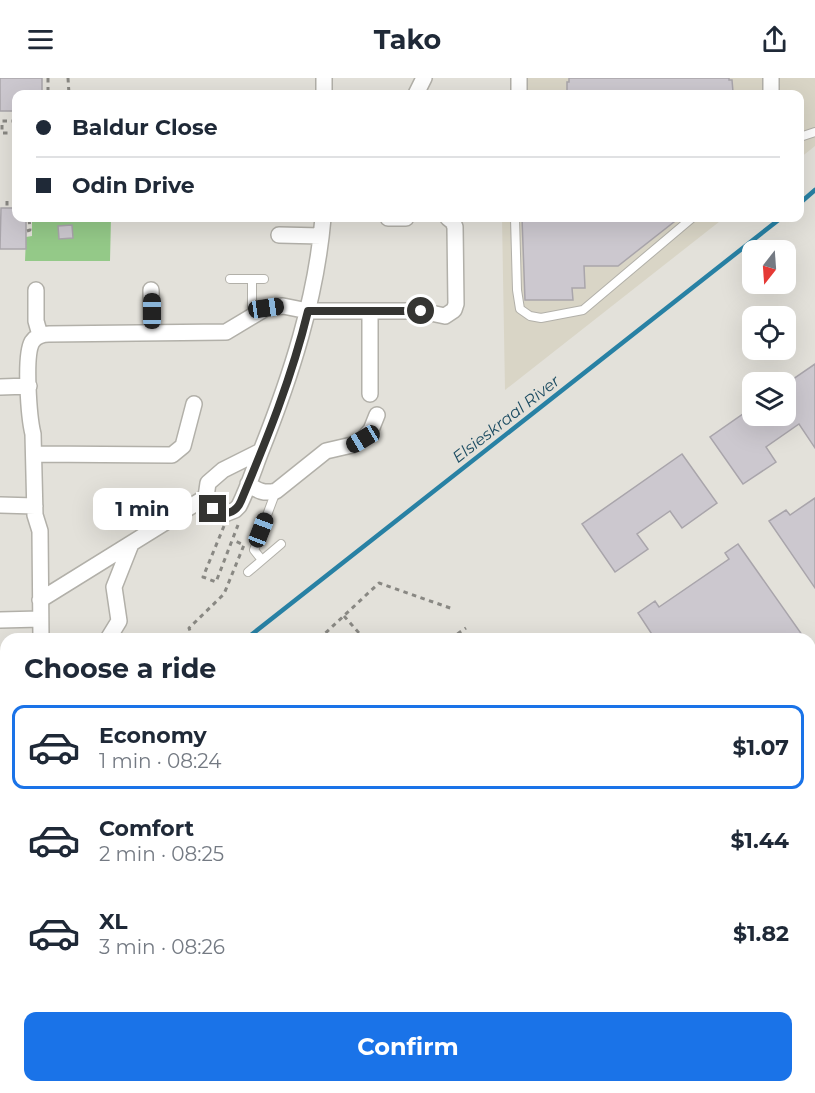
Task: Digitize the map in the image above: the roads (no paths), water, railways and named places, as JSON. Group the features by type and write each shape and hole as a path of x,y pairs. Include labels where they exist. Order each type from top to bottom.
{"street":[{"path":"261,452 215,476 206,488 208,504 217,512 230,513 239,506 261,452 292,370 308,311 323,222"},
{"path":"40,633 40,531 35,515 34,454 29,386 30,346 40,335 226,332 266,308 283,306 308,311 421,311 445,316 454,310 455,227 453,222"},
{"path":"279,235 321,236"},
{"path":"36,290 36,321 40,335"},
{"path":"152,290 152,333"},
{"path":"370,311 370,394"},
{"path":"0,387 29,386"},
{"path":"34,454 172,455 183,446 194,404"},
{"path":"248,484 259,491 276,492 326,450 352,445 363,439 371,430 377,415"},
{"path":"40,600 206,497"},
{"path":"0,506 35,506"},
{"path":"114,588 131,544"},
{"path":"98,564 114,588 119,621 112,633"},
{"path":"0,620 40,619"},
{"path":"506,1093 513,1093"}],"lane":[{"path":"515,222 517,290 520,309 530,316 541,318 584,310 687,222"},
{"path":"230,279 264,279"},
{"path":"252,279 252,316"},
{"path":"262,560 254,550 276,492"},
{"path":"248,572 281,544"}],"waterway":[{"name":"Elsieskraal River","path":"804,200 815,190"},
{"name":"Elsieskraal River","path":"254,633 776,222"}]}
